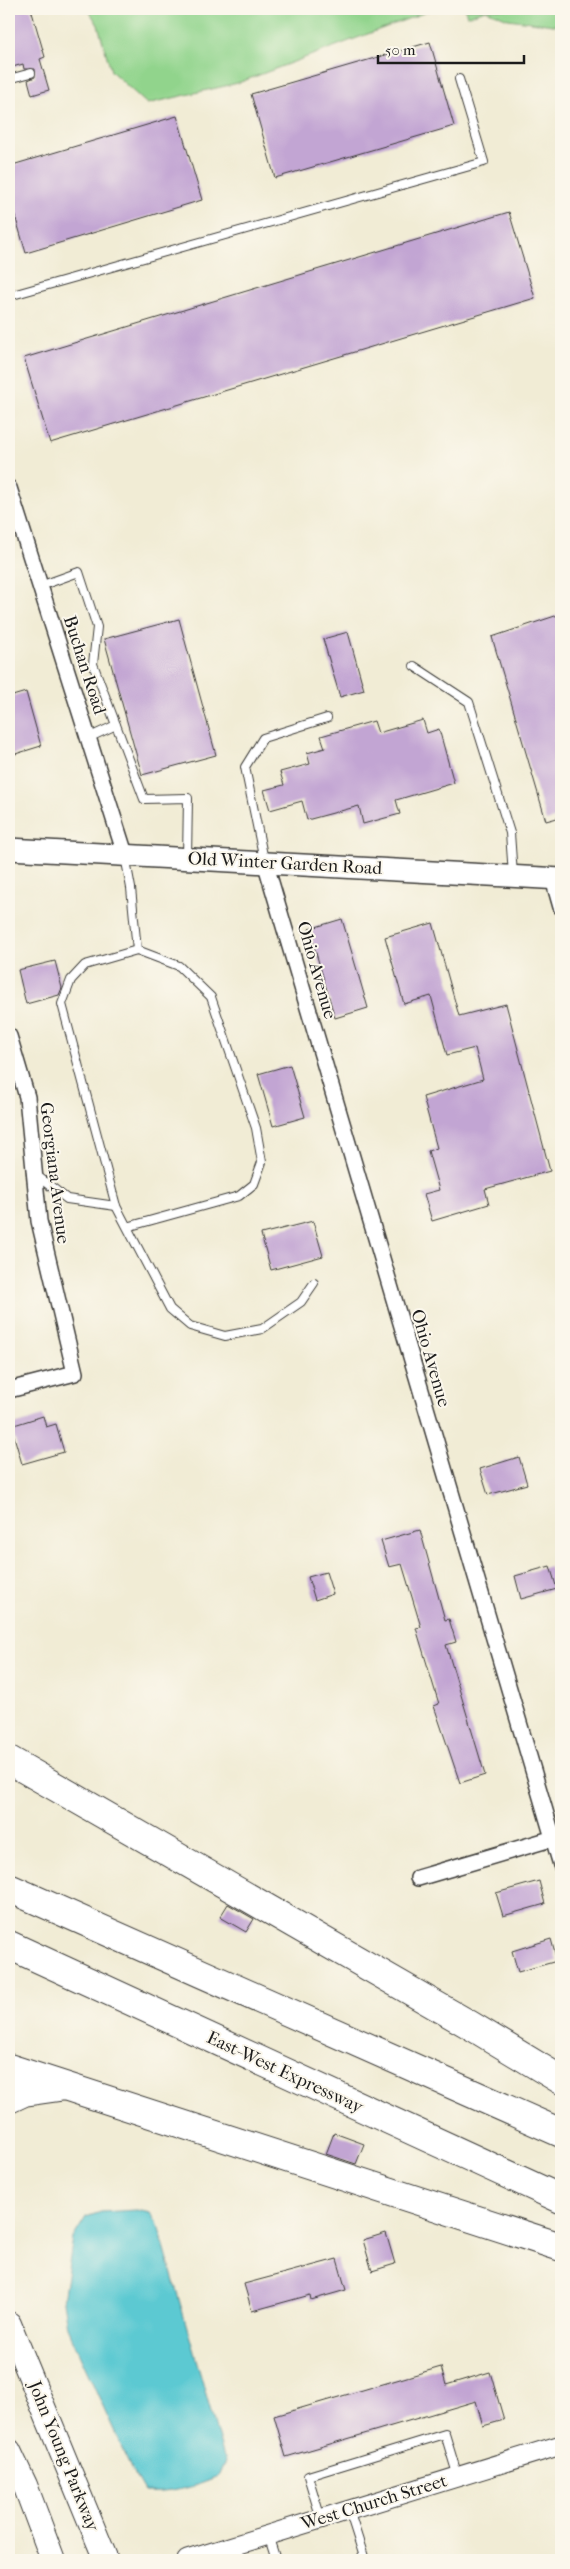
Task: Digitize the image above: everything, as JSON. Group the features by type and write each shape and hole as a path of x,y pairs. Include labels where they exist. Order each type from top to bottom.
{"highway":[{"path":"9,1760 470,2024 561,2080"},
{"path":"9,1888 561,2133"},
{"name":"East-West Expressway","path":"9,1945 561,2199"},
{"path":"9,2068 561,2247"},
{"path":"9,2099 24,2092 63,2086"}],"main road":[{"name":"Old Winter Garden Road","path":"9,849 557,879"},
{"name":"John Young Parkway","path":"9,2324 52,2424 106,2560"},
{"path":"9,2451 25,2485 53,2560"}],"street":[{"name":"Buchan Road","path":"9,488 125,854"},
{"name":"Ohio Avenue","path":"265,862 558,1837 561,1865"},
{"path":"557,879 561,907"},
{"name":"Georgiana Avenue","path":"9,1036 27,1097 39,1221 75,1373 9,1390"},
{"path":"418,1878 558,1837"},
{"name":"West Church Street","path":"187,2560 561,2445"}],"lane":[{"path":"9,79 31,73"},
{"path":"9,296 484,162 459,79"},
{"path":"40,586 80,572 97,627 94,664 144,798 188,798 186,858"},
{"path":"414,666 469,702 510,833 513,877"},
{"path":"265,862 245,767 263,738 327,718"},
{"path":"88,738 116,725"},
{"path":"125,854 131,888 137,950"},
{"path":"127,1227 239,1196 254,1184 262,1162 256,1128 211,997 179,966 137,950 85,964 71,980 62,1004 116,1206 127,1227 170,1309 190,1326 225,1336 262,1329 301,1302 314,1283"},
{"path":"34,1174 67,1199 116,1206"},
{"path":"321,2519 308,2476 317,2473 446,2434 458,2477"},
{"path":"349,2510 365,2560"},
{"path":"268,2535 276,2560"}],"green space":[{"path":"88,9 434,9 238,83 147,104 111,71 98,25"},
{"path":"465,9 561,9 561,26 508,19 486,10 467,16"}],"water":[{"path":"137,2210 150,2213 157,2222 225,2461 218,2477 191,2487 173,2491 145,2492 132,2470 67,2327 63,2301 73,2238 86,2217 101,2212"}],"building":[{"path":"31,9 45,57 40,59 49,90 32,95 28,80 35,77 35,69 24,69 23,64 9,68 9,13"},
{"path":"430,42 454,126 275,178 251,94"},
{"path":"177,116 202,200 26,253 9,195 9,166"},
{"path":"509,212 535,298 50,443 24,358"},
{"path":"561,614 561,817 546,821 492,637"},
{"path":"179,619 216,755 142,775 104,639"},
{"path":"348,632 364,690 340,697 323,639"},
{"path":"26,692 41,746 9,756 9,697"},
{"path":"423,720 427,733 439,729 454,783 396,800 400,814 363,824 359,806 307,820 302,801 270,810 264,790 284,785 280,772 310,764 307,753 325,748 321,736 374,721 378,733"},
{"path":"342,919 368,1008 335,1018 309,929"},
{"path":"433,923 459,1016 506,1004 550,1171 485,1189 489,1204 432,1221 424,1194 439,1190 428,1151 437,1148 423,1097 483,1079 475,1048 447,1055 431,996 404,1004 385,937"},
{"path":"55,961 62,988 59,995 26,1004 18,970"},
{"path":"290,1065 305,1117 273,1126 258,1074"},
{"path":"313,1221 323,1256 271,1270 261,1234"},
{"path":"43,1416 46,1427 56,1424 64,1452 22,1464 11,1426"},
{"path":"519,1457 527,1484 488,1495 480,1469"},
{"path":"420,1530 445,1620 449,1619 456,1642 446,1645 485,1775 460,1783 434,1706 439,1704 416,1628 421,1627 402,1564 389,1567 381,1541"},
{"path":"550,1566 557,1589 521,1599 515,1576"},
{"path":"326,1572 333,1594 315,1600 308,1577"},
{"path":"539,1881 545,1904 503,1916 496,1893"},
{"path":"228,1904 254,1919 246,1932 220,1917"},
{"path":"551,1939 557,1961 518,1972 512,1951"},
{"path":"334,2133 364,2144 356,2164 326,2154"},
{"path":"386,2233 395,2264 372,2271 363,2240"},
{"path":"337,2259 346,2290 311,2300 310,2295 252,2311 244,2284"},
{"path":"441,2367 446,2385 490,2372 504,2420 483,2426 476,2401 286,2457 274,2416"}]}
